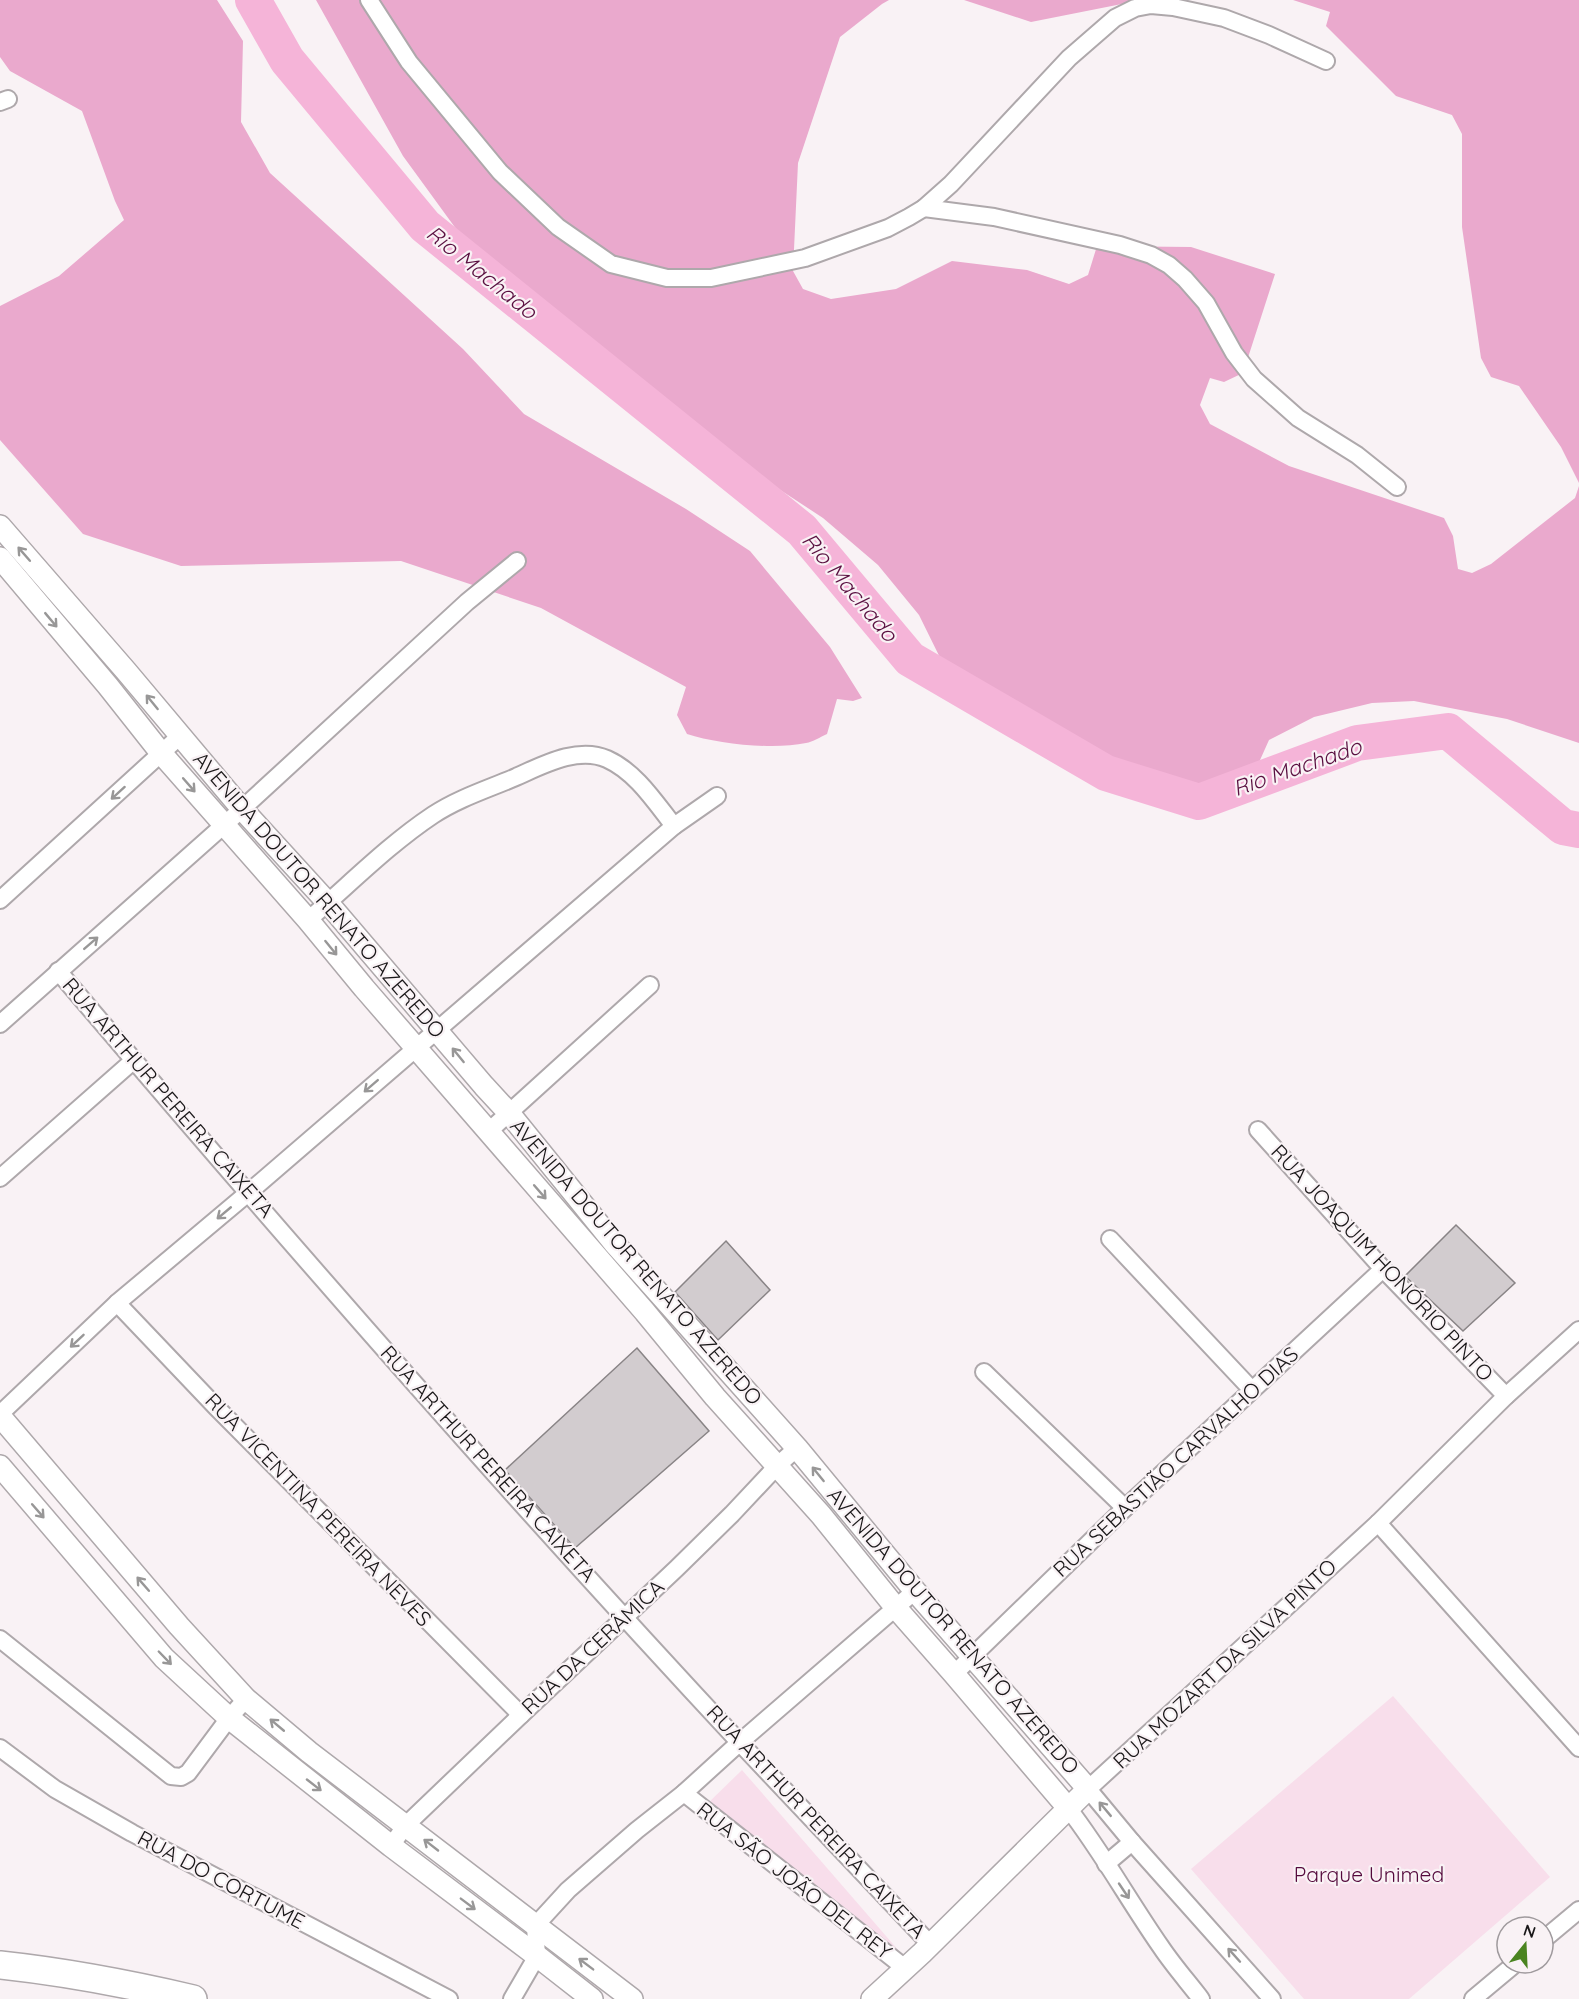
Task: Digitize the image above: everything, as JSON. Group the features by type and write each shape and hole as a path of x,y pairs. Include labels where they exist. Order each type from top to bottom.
{"main road":[{"path":"0,1965 39,1969 193,1999"}],"street":[{"path":"369,0 409,62 500,172 558,227 611,264 667,278 722,276 805,258 888,228 924,208 951,184 1069,58 1115,18 1135,8 1151,5 1173,7 1224,18 1269,35 1326,61"},
{"path":"924,208 994,217 1120,245 1151,255 1169,265 1206,303 1234,353 1254,379 1298,418 1357,455 1397,487"},
{"name":"AVENIDA DOUTOR RENATO AZEREDO","path":"0,526 126,670 242,809 328,903 438,1030 509,1113 614,1243 797,1448 915,1591 1132,1842 1272,1999"},
{"name":"AVENIDA DOUTOR RENATO AZEREDO","path":"0,558 161,753 308,920 521,1171 645,1312 715,1397 821,1515 896,1608 1068,1808 1098,1848 1106,1864 1162,1949 1201,1999"},
{"path":"0,1024 242,809 467,602 518,561"},
{"path":"108,686 126,670"},
{"path":"0,900 180,736"},
{"path":"308,920 400,840 433,815 451,804 548,762 573,756 590,755 605,758 622,766 674,826"},
{"path":"632,1999 309,1752 246,1699 179,1626 0,1415 117,1303 674,826 717,796"},
{"name":"RUA ARTHUR PEREIRA CAIXETA","path":"58,971 248,1193 483,1460 740,1743 930,1944"},
{"path":"364,988 386,971"},
{"path":"489,1131 650,985"},
{"path":"0,1178 134,1060"},
{"path":"465,1104 484,1086"},
{"name":"RUA JOAQUIM HONÓRIO PINTO","path":"1258,1130 1383,1269 1506,1396"},
{"path":"521,1171 541,1154"},
{"path":"557,1212 576,1196"},
{"path":"1110,1239 1252,1390"},
{"path":"597,1258 614,1243"},
{"name":"RUA SEBASTIÃO CARVALHO DIAS","path":"954,1674 1125,1508 1383,1269"},
{"path":"645,1312 662,1297"},
{"name":"RUA VICENTINA PEREIRA NEVES","path":"117,1303 216,1407 521,1715"},
{"name":"RUA MOZART DA SILVA PINTO","path":"872,1999 1088,1789 1378,1523 1506,1396 1579,1330"},
{"path":"984,1372 1125,1508"},
{"path":"715,1397 735,1379"},
{"name":"RUA DA CERÂMICA","path":"391,1846 405,1826 626,1618 797,1448"},
{"path":"0,1466 165,1658 229,1718 391,1846 592,1999"},
{"path":"821,1515 837,1498"},
{"path":"1378,1523 1579,1748"},
{"path":"857,1561 876,1543"},
{"path":"512,1999 537,1956 535,1926 568,1890 637,1830 684,1794 915,1591"},
{"path":"0,1639 171,1776 181,1777 188,1773 246,1699"},
{"name":"RUA DO CORTUME","path":"0,1748 55,1789 132,1833 449,1999"},
{"name":"RUA SÃO JOÃO DEL REY","path":"684,1794 905,1968"},
{"path":"1106,1864 1132,1842"},
{"path":"1555,1930 1579,1910"},
{"path":"1473,1999 1502,1975"}],"green space":[{"name":"Parque Unimed","path":"1393,1696 1550,1877 1506,1915 1495,1915 1495,1925 1409,1999 1304,1999 1191,1869"},
{"path":"742,1770 899,1951 706,1805"}],"shaded area":[{"path":"0,0 217,0 243,41 241,122 270,173 463,349 524,414 686,509 750,551 830,647 862,698 853,701 837,699 827,734 809,742 762,746 699,738 687,734 677,715 686,687 541,608 401,561 181,566 83,534 0,440 0,306 59,276 124,220 82,111 10,71 0,57"},
{"path":"316,0 889,0 840,37 798,163 793,271 803,289 831,299 896,289 952,261 1027,270 1069,284 1088,275 1097,246 1191,247 1275,274 1243,373 1224,382 1210,378 1200,405 1210,424 1289,466 1444,518 1453,536 1458,569 1472,573 1491,564 1575,498 1579,486 1579,743 1507,719 1414,701 1372,703 1314,717 1269,740 1243,798 1219,806 1069,756 1004,701 953,684 919,615 878,565 823,518 579,358 494,281 403,156"},
{"path":"964,0 1142,0 1031,22"},
{"path":"1293,0 1579,0 1579,483 1561,447 1519,386 1491,377 1481,358 1462,227 1462,134 1452,115 1396,96 1326,26 1330,12"}],"building":[{"path":"1456,1225 1515,1283 1463,1331 1405,1276"},
{"path":"726,1241 770,1290 718,1340 675,1292"},
{"path":"637,1348 709,1431 575,1548 505,1470"}],"waterway":[{"name":"Rio Machado","path":"253,0 287,60 425,226 802,530 910,659 1106,773 1199,802 1357,743 1448,731 1563,827 1579,830"}]}
